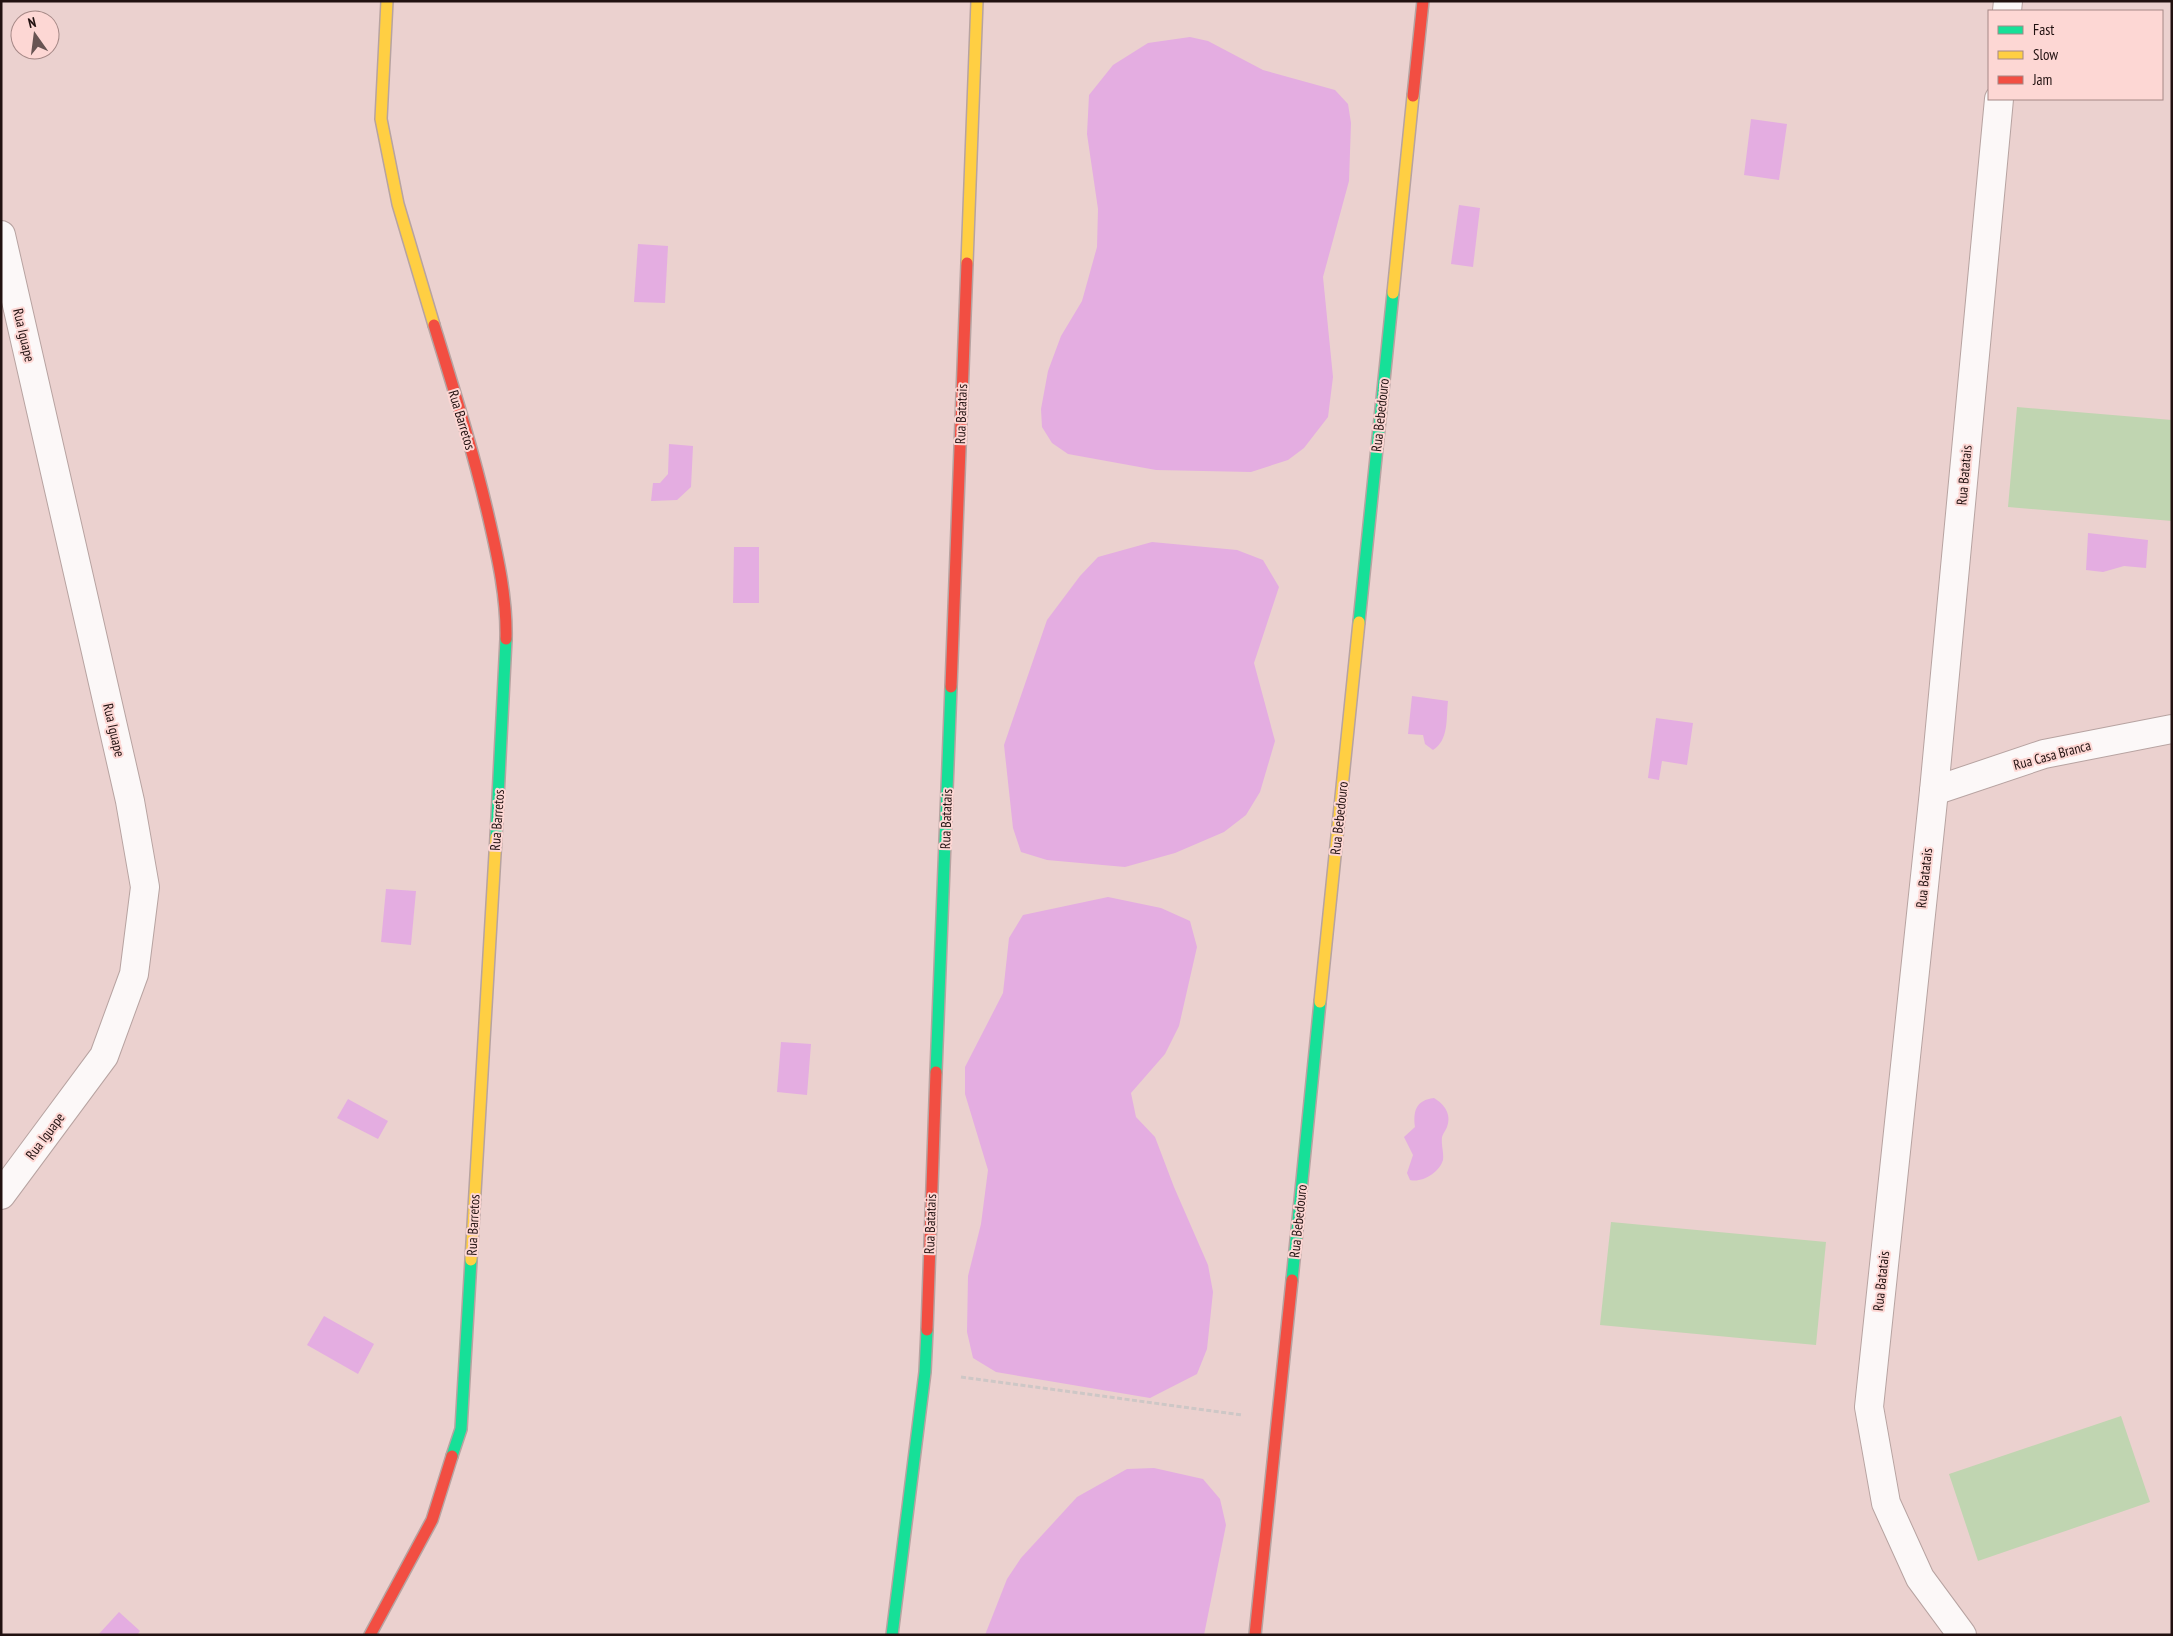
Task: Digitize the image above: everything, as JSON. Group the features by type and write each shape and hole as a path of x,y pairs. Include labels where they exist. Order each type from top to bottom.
{"street":[{"name":"Rua Barretos","path":"370,1635 432,1520 461,1429 504,699 506,626 497,555 477,468 398,204 381,119 387,1"},
{"name":"Rua Batatais","path":"892,1635 925,1372 977,1"},
{"name":"Rua Bebedouro","path":"1255,1635 1423,1"},
{"name":"Rua Batatais","path":"1962,1635 1920,1578 1886,1503 1868,1407 1934,791 1999,100"},
{"name":"Rua Iguape","path":"1,234 130,801 145,887 134,974 104,1056 1,1195"},
{"name":"Rua Casa Branca","path":"1934,791 2044,754 2172,729"}],"path":[{"path":"925,1372 1278,1420"}],"green space":[{"path":"2017,407 2172,420 2172,521 2008,507"},
{"path":"1611,1222 1826,1242 1816,1345 1600,1325"},
{"path":"2121,1416 2150,1502 1978,1561 1949,1474"}],"shaded area":[{"path":"1190,37 1208,41 1263,70 1335,90 1348,104 1351,123 1349,181 1323,277 1333,377 1328,417 1304,448 1288,460 1251,472 1156,470 1068,454 1052,443 1042,427 1041,409 1048,371 1061,336 1082,301 1097,247 1098,209 1087,134 1089,95 1113,65 1148,43"},
{"path":"1751,119 1787,124 1779,180 1744,175"},
{"path":"1459,205 1480,208 1473,267 1451,264"},
{"path":"638,244 668,246 665,303 634,302"},
{"path":"669,444 693,446 691,487 677,500 651,501 653,483 660,483 668,474"},
{"path":"2088,533 2148,540 2146,568 2124,566 2103,572 2086,570"},
{"path":"1152,542 1237,550 1263,560 1279,587 1254,663 1275,741 1260,792 1246,815 1224,832 1175,853 1125,867 1047,860 1021,852 1013,828 1004,745 1047,620 1080,576 1098,557"},
{"path":"734,547 759,547 759,603 733,603"},
{"path":"1412,696 1448,701 1444,735 1442,741 1433,750 1425,744 1423,735 1408,734"},
{"path":"1656,718 1693,723 1687,765 1662,761 1659,780 1648,778"},
{"path":"386,889 416,891 411,945 381,942"},
{"path":"1108,897 1161,908 1190,921 1197,947 1179,1026 1165,1054 1131,1093 1136,1117 1155,1137 1174,1187 1208,1265 1213,1292 1207,1349 1197,1374 1150,1398 996,1372 973,1358 967,1332 968,1276 981,1224 988,1170 965,1094 965,1067 1003,993 1009,938 1023,915"},
{"path":"781,1042 811,1044 807,1095 777,1092"},
{"path":"1434,1098 1444,1106 1448,1114 1447,1127 1442,1137 1443,1160 1438,1169 1430,1176 1415,1181 1410,1180 1407,1173 1413,1155 1404,1137 1415,1127 1415,1111 1417,1107 1423,1101"},
{"path":"348,1099 388,1121 378,1139 337,1118"},
{"path":"324,1316 374,1344 358,1374 307,1345"},
{"path":"1154,1468 1203,1479 1220,1499 1226,1525 1204,1635 985,1635 1007,1579 1021,1558 1077,1497 1127,1469"},
{"path":"119,1612 140,1631 137,1635 98,1635"}],"traffic: fast":[{"path":"1359,622 1393,293"},
{"path":"496,837 506,639"},
{"path":"936,1072 951,687"},
{"path":"1292,1280 1320,1002"},
{"path":"452,1456 461,1429 471,1260"},
{"path":"892,1635 925,1372 927,1330"}],"traffic: slow":[{"path":"387,1 381,119 398,204 434,325"},
{"path":"967,263 977,1"},
{"path":"1393,293 1413,96"},
{"path":"1320,1002 1359,622"},
{"path":"471,1260 496,837"}],"traffic: jam":[{"path":"1413,96 1423,1"},
{"path":"951,687 967,263"},
{"path":"434,325 470,446 489,519 499,564 506,639"},
{"path":"927,1330 936,1072"},
{"path":"1255,1635 1292,1280"},
{"path":"370,1635 432,1520 452,1456"}]}
